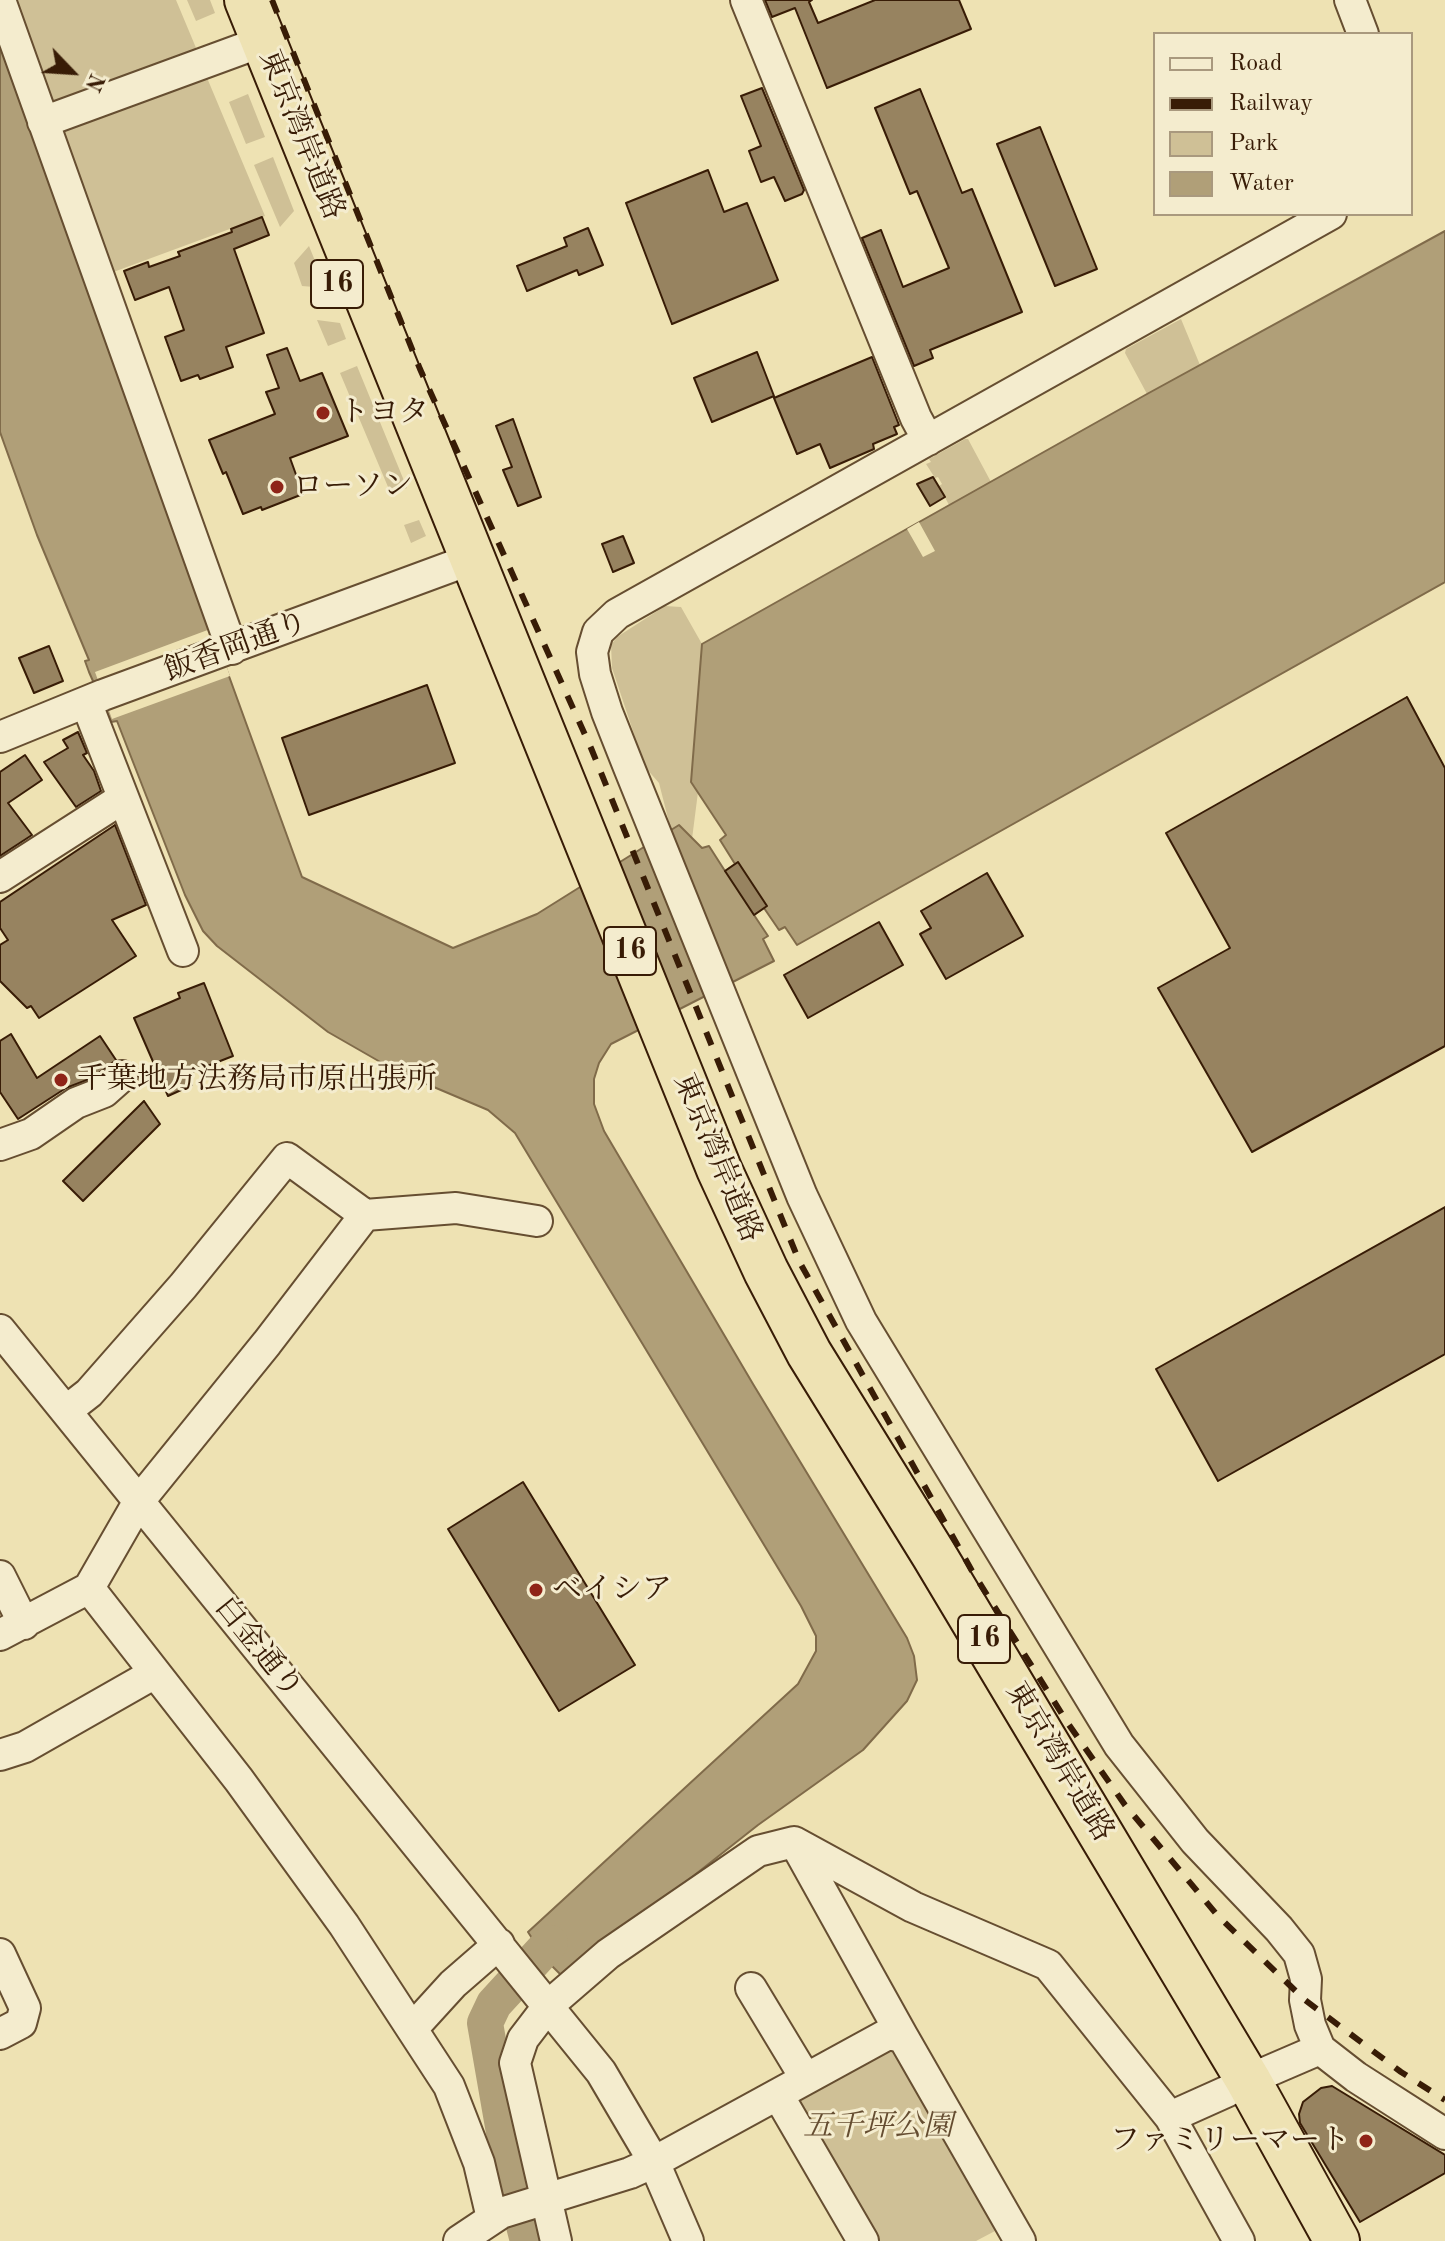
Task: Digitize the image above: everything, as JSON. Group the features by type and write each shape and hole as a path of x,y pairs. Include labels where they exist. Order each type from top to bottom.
{"highway":[{"name":"東京湾岸道路","path":"223,0 462,564 650,1027 766,1271 809,1353 942,1568 1238,2086 1337,2241"},
{"name":"東京湾岸道路","path":"247,0 462,564"},
{"name":"東京湾岸道路","path":"1238,2086 1312,2241"}],"street":[{"path":"0,0 227,650"},
{"path":"746,0 916,418 928,440"},
{"path":"1350,0 1362,32"},
{"path":"43,122 242,49"},
{"path":"1327,216 617,614 598,632 592,652 595,674 607,712 657,837 802,1196 861,1321 1119,1745 1195,1841 1299,1954 1306,1979 1305,2000 1310,2025 1320,2049 1356,2077 1445,2134"},
{"name":"飯香岡通り","path":"0,737 95,698 462,564"},
{"path":"95,698 123,798 183,951"},
{"path":"0,877 123,798"},
{"path":"0,1145 31,1134 76,1103 104,1092 122,1076"},
{"path":"66,1411 89,1393 183,1286 287,1158 365,1215 456,1208 537,1221"},
{"path":"0,1576 12,1629 89,1588 139,1501 267,1343 365,1215"},
{"name":"白金通り","path":"0,1330 549,2005"},
{"path":"89,1588 239,1780 344,1925 412,2029 449,2086 496,2215"},
{"path":"0,1755 25,1747 155,1673"},
{"path":"794,1842 1011,2238"},
{"path":"556,2241 540,2200 515,2063 523,2039 549,2005 608,1954 758,1851 794,1842 913,1907 1048,1965 1170,2117 1239,2241"},
{"path":"0,1954 25,2008 21,2023 0,2034"},
{"path":"412,2029 453,1984 508,1955"},
{"path":"751,1988 806,2079"},
{"path":"549,2005 601,2072 654,2162 688,2241"},
{"path":"459,2241 496,2215 630,2173 654,2162 888,2034 903,2037"},
{"path":"1170,2117 1320,2049"},
{"path":"778,2095 863,2241"}],"green space":[{"path":"9,0 176,0 199,55 61,107 45,100"},
{"path":"187,0 210,0 215,13 196,21"},
{"path":"205,73 265,216 108,274 57,138 64,123"},
{"path":"248,94 265,137 246,144 229,102"},
{"path":"273,157 294,211 280,227 254,165"},
{"path":"309,246 326,288 302,286 294,263"},
{"path":"1181,319 1200,365 1147,394 1125,353 1126,349"},
{"path":"317,320 340,323 346,339 328,346"},
{"path":"357,366 407,488 391,494 340,373"},
{"path":"968,439 991,482 949,505 939,486 942,484 926,464 931,462 929,459"},
{"path":"419,520 426,536 411,543 404,525"},
{"path":"665,606 681,607 702,644 691,782 698,792 692,839 679,826 671,830 659,783 645,767 612,668 611,645 617,637"},
{"name":"五千坪公園","path":"887,2043 904,2046 999,2214 995,2231 976,2241 873,2241 794,2106 798,2093"}],"water":[{"path":"0,46 302,877 453,948 537,914 679,825 702,848 709,846 725,871 735,864 720,840 726,835 691,782 702,644 1445,231 1445,582 797,945 785,927 779,930 764,908 754,915 768,936 763,939 774,961 611,1044 599,1063 594,1079 594,1104 604,1131 907,1638 914,1656 917,1680 907,1701 863,1750 758,1825 564,1978 546,1960 528,1932 798,1684 816,1651 816,1636 801,1606 515,1133 488,1110 396,1071 328,1032 217,946 203,931 185,895 117,721 111,722 89,672 85,661 89,660 37,535 0,432"}],"pier":[{"path":"919,522 935,551 923,557 907,529"},
{"path":"213,628 230,676 112,719 95,672"}],"building":[{"path":"765,0 812,0 809,2 818,23 875,0 959,0 971,29 827,88 795,8 772,17"},
{"path":"762,88 804,190 802,194 785,201 774,177 761,182 749,151 761,146 741,96"},
{"path":"920,89 962,193 972,189 1022,312 930,350 933,358 914,366 862,238 881,230 903,287 949,268 917,191 910,194 875,108"},
{"path":"1040,127 1097,269 1055,286 997,144"},
{"path":"708,170 724,212 747,203 778,280 672,324 626,203"},
{"path":"262,217 269,235 234,249 264,333 226,347 233,367 200,379 198,375 181,381 165,337 184,330 169,287 135,300 124,271 148,262 149,267 180,256 178,252"},
{"path":"588,228 603,265 579,275 577,270 527,291 517,266 567,246 564,238"},
{"path":"287,348 300,381 322,373 348,436 290,458 303,494 243,514 209,440 275,414 266,392 279,388 267,355"},
{"path":"757,352 774,396 712,422 694,378"},
{"path":"872,357 899,425 894,427 897,434 873,444 874,449 830,468 820,444 797,454 774,398"},
{"path":"513,419 541,497 518,506 503,470 512,467 496,426"},
{"path":"933,477 945,497 930,506 917,484"},
{"path":"623,536 634,563 613,572 602,544"},
{"path":"49,646 63,681 34,693 19,658"},
{"path":"427,685 455,763 309,815 282,738"},
{"path":"1407,697 1445,768 1445,1046 1252,1152 1158,988 1230,948 1166,833"},
{"path":"78,732 87,753 83,755 94,771 101,791 76,807 44,762 68,748 63,740"},
{"path":"25,755 42,780 8,803 32,835 0,856 0,772"},
{"path":"115,825 146,905 112,920 136,956 39,1018 31,1006 27,1008 0,981 0,945 8,940 0,928 0,902"},
{"path":"738,862 767,906 754,915 725,871"},
{"path":"987,873 1023,936 946,979 920,934 931,928 921,911"},
{"path":"879,922 903,965 808,1018 784,975"},
{"path":"204,983 233,1056 187,1074 192,1085 168,1096 134,1018 180,998 178,993"},
{"path":"11,1034 37,1078 100,1036 116,1060 92,1078 66,1088 18,1119 0,1092 0,1041"},
{"path":"144,1101 160,1124 83,1201 63,1181"},
{"path":"1445,1207 1445,1354 1218,1481 1156,1369"},
{"path":"523,1482 635,1665 559,1711 448,1529"},
{"name":"ファミリーマート","path":"1332,2086 1445,2155 1445,2173 1360,2222 1300,2123 1303,2102 1321,2088"}],"waterway":[{"path":"528,2241 513,2184 485,2023 494,2004 550,1943"}],"railway":[{"path":"272,0 420,369 591,748 799,1261 972,1571 1067,1722 1125,1805 1218,1916 1305,2000 1401,2072 1445,2100"}],"place":[{"name":"トヨタ","path":"323,413"},
{"name":"ローソン","path":"277,487"},
{"name":"千葉地方法務局市原出張所","path":"61,1080"},
{"name":"ベイシア","path":"536,1590"},
{"name":"ファミリーマート","path":"1366,2141"}]}
